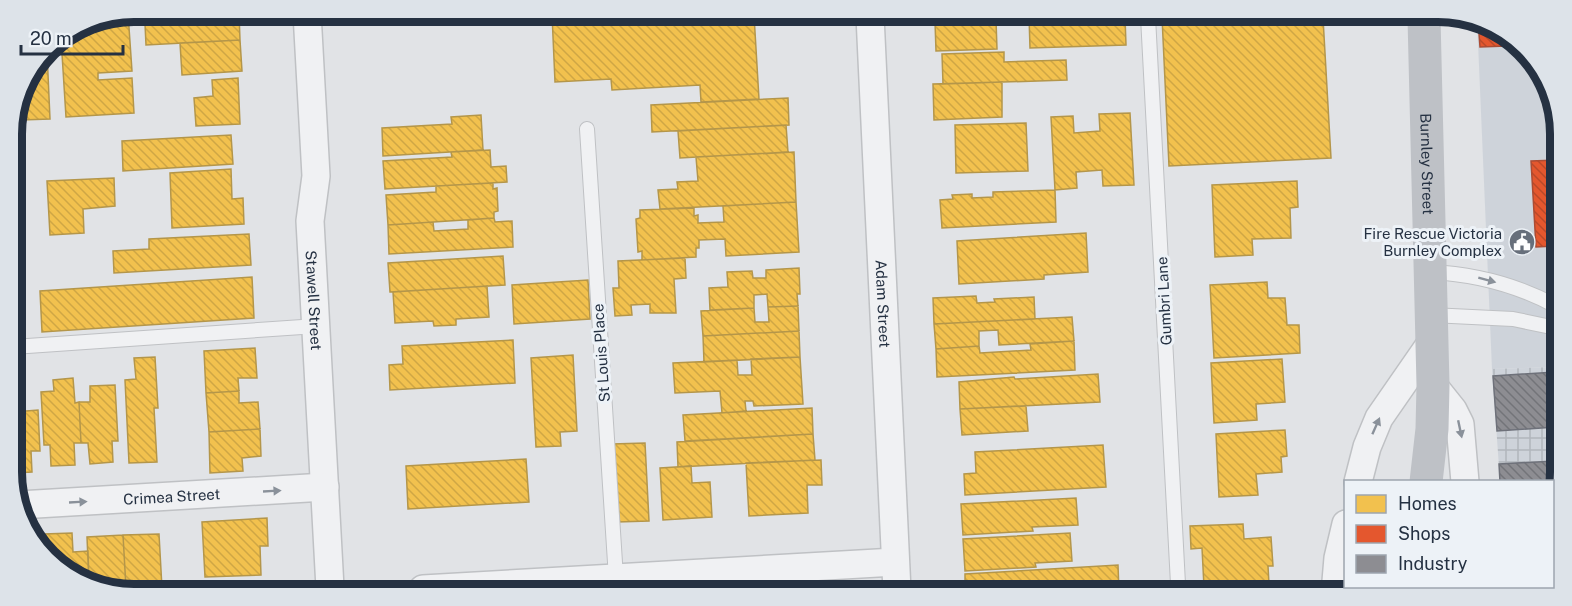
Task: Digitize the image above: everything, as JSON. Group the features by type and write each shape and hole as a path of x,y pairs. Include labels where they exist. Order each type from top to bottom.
{"main road":[{"name":"Burnley Street","path":"1424,22 1433,385 1432,429 1426,480"}],"street":[{"name":"Adam Street","path":"870,22 896,583"},
{"name":"Stawell Street","path":"308,23 316,176 310,221 330,584"},
{"path":"1361,477 1367,447 1379,418 1431,329"},
{"path":"1433,385 1453,410 1460,424 1465,480"},
{"name":"Crimea Street","path":"27,505 324,487"},
{"path":"1336,583 1338,558 1344,532"},
{"path":"516,584 895,562"}],"lane":[{"name":"Gumbri Lane","path":"1148,22 1178,583"},
{"name":"St Louis Place","path":"586,129 616,578"},
{"path":"1430,272 1486,279 1550,304"},
{"path":"1431,329 1513,319 1550,327"},
{"path":"22,346 317,326"}],"shaded area":[{"name":"Fire Rescue Victoria Burnley Complex","path":"1477,30 1500,41 1526,66 1546,106 1550,135 1550,367 1492,369"},
{"path":"1550,367 1549,480 1500,480 1492,369"}],"building: Homes":[{"path":"935,22 996,22 997,49 936,51"},
{"path":"1029,22 1125,22 1126,45 1030,48"},
{"path":"1162,22 1323,22 1331,158 1169,166"},
{"path":"129,23 132,71 98,73 98,80 132,78 134,113 66,117 62,49 99,28"},
{"path":"239,23 240,40 146,45 145,24"},
{"path":"552,23 754,23 759,99 701,102 700,85 612,90 611,79 555,82"},
{"path":"240,40 242,71 182,75 180,43"},
{"path":"1004,52 1004,62 1066,60 1067,80 943,84 942,54"},
{"path":"48,64 50,119 23,120 34,85"},
{"path":"238,78 240,124 196,126 194,98 213,96 212,80"},
{"path":"1002,82 1002,117 934,120 933,84"},
{"path":"788,98 789,125 652,132 651,105"},
{"path":"1130,113 1134,185 1103,186 1102,170 1076,172 1077,188 1055,190 1051,117 1073,116 1074,133 1100,131 1099,114"},
{"path":"481,115 483,150 383,156 382,128 452,124 451,117"},
{"path":"1026,123 1028,171 956,173 955,125"},
{"path":"786,125 788,152 680,158 678,131"},
{"path":"231,135 233,164 123,171 122,141"},
{"path":"490,150 491,167 506,166 507,182 385,189 383,161 452,157 451,152"},
{"path":"794,152 796,202 660,209 658,190 678,189 677,182 698,181 696,157"},
{"path":"231,169 232,199 243,198 244,224 172,228 170,173"},
{"path":"114,178 115,206 83,209 84,233 50,235 47,181"},
{"path":"1297,181 1298,207 1290,208 1291,238 1252,239 1253,255 1215,257 1212,185"},
{"path":"493,183 493,189 497,188 498,211 494,212 494,218 388,225 386,195 436,192 436,186"},
{"path":"1055,190 1056,222 942,228 940,200 953,199 952,195 972,194 972,198 993,197 993,192"},
{"path":"796,202 799,252 726,256 725,239 699,240 696,257 642,260 642,251 638,252 636,219 640,218 640,210 694,208 694,216 698,215 698,223 724,222 723,206"},
{"path":"494,218 495,222 512,221 513,247 389,254 388,225 433,222 434,231 468,229 468,220"},
{"path":"1086,233 1088,272 1044,275 1044,279 959,284 957,241"},
{"path":"249,234 251,265 114,273 113,251 149,249 149,239"},
{"path":"503,256 505,285 390,292 388,263"},
{"path":"685,258 686,278 674,279 676,313 650,313 650,304 631,305 632,315 615,316 613,288 619,288 618,261"},
{"path":"799,268 798,306 768,307 767,294 754,295 754,308 710,310 709,288 728,287 727,272 752,271 753,278 766,278 766,270"},
{"path":"252,277 254,318 42,332 40,291"},
{"path":"588,280 590,319 514,324 512,285"},
{"path":"1267,282 1268,298 1285,298 1287,325 1299,325 1300,353 1214,358 1210,285"},
{"path":"487,286 489,317 456,319 456,325 434,326 433,321 395,323 393,292"},
{"path":"976,296 977,303 995,302 994,299 1034,297 1035,319 934,324 933,298"},
{"path":"798,306 799,331 703,336 701,311 754,308 755,322 769,322 768,307"},
{"path":"1072,317 1074,341 999,345 998,330 979,331 979,346 936,349 934,324"},
{"path":"799,331 800,357 704,362 703,336"},
{"path":"513,340 515,383 390,390 389,365 403,364 402,346"},
{"path":"1074,341 1075,370 937,377 936,349 979,346 980,353 1031,350 1030,344"},
{"path":"255,348 257,378 238,378 239,391 206,393 204,351"},
{"path":"573,355 577,431 560,432 561,446 536,447 531,358"},
{"path":"155,357 158,408 154,408 157,462 129,463 125,380 136,379 134,358"},
{"path":"800,357 803,404 754,406 753,401 745,401 746,411 722,413 720,391 675,393 673,363 737,360 738,375 752,375 751,359"},
{"path":"1282,359 1285,402 1256,404 1257,420 1214,423 1211,363"},
{"path":"1098,374 1100,402 960,409 959,382 1014,377 1015,379"},
{"path":"73,378 75,403 79,402 81,443 74,443 75,465 51,466 50,445 44,445 41,392 54,391 53,380"},
{"path":"115,385 118,441 112,441 113,462 90,464 88,443 81,443 79,402 90,402 90,386"},
{"path":"239,391 239,403 258,402 260,429 209,432 206,393"},
{"path":"1026,406 1028,431 962,435 960,409"},
{"path":"812,408 813,434 685,441 683,415"},
{"path":"38,410 40,451 31,451 32,472 22,473 22,411"},
{"path":"260,429 261,456 242,458 243,471 210,473 209,432"},
{"path":"1285,430 1287,456 1281,457 1282,472 1256,474 1258,495 1219,497 1216,434"},
{"path":"813,434 815,460 678,467 677,442"},
{"path":"645,443 649,521 617,522 612,444"},
{"path":"1103,445 1106,487 965,495 964,474 976,473 975,452"},
{"path":"526,459 529,502 408,509 406,466"},
{"path":"821,460 822,485 807,485 808,513 749,516 746,463"},
{"path":"691,466 692,483 710,482 712,517 663,520 660,468"},
{"path":"1076,498 1078,525 1032,527 1033,531 963,535 961,504"},
{"path":"267,518 268,546 260,546 261,575 205,577 202,522"},
{"path":"1243,524 1244,539 1271,537 1273,566 1268,566 1269,583 1204,583 1202,548 1191,549 1190,526"},
{"path":"72,533 73,552 88,551 89,574 61,556 44,538 44,534"},
{"path":"1070,533 1072,561 1035,563 1036,567 965,571 963,539"},
{"path":"159,534 162,584 126,583 123,535"},
{"path":"123,535 126,583 89,574 87,537"},
{"path":"1118,565 1119,583 965,583 965,574"}],"building: Shops":[{"path":"1479,30 1506,46 1480,47"},
{"path":"1550,160 1550,246 1536,247 1531,161"}],"building: Industry":[{"path":"1550,372 1550,427 1497,431 1493,376"},
{"path":"1550,461 1549,480 1500,480 1499,464"}],"place":[{"name":"Fire Rescue Victoria Burnley Complex","path":"1522,242"}]}
